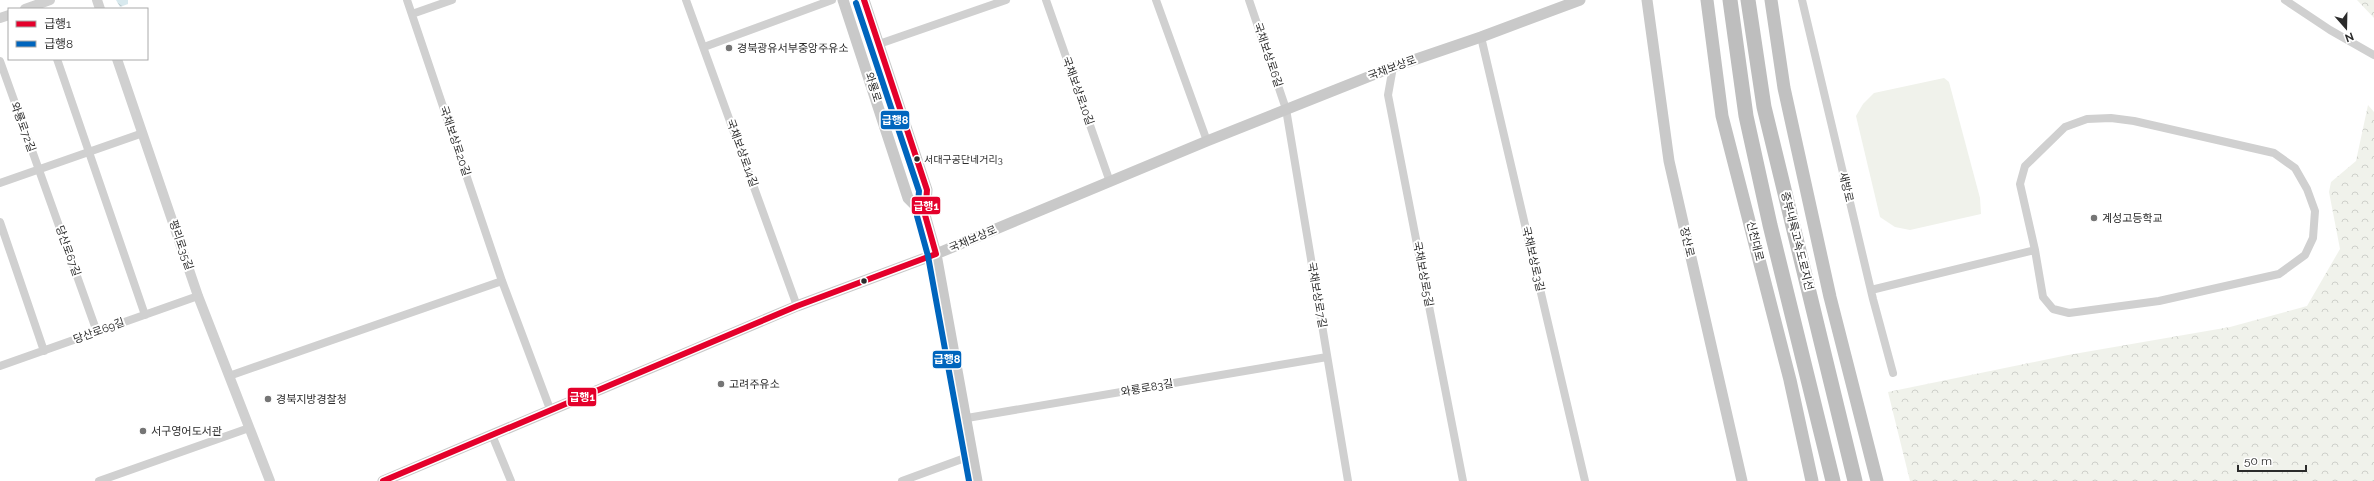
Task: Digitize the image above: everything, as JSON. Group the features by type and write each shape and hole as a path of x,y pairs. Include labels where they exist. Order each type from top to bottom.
{"highway":[{"path":"1771,2 1784,88 1830,298 1877,481"},
{"name":"중부내륙고속도로지선","path":"1730,3 1746,116 1770,225 1833,481"},
{"name":"신천대로","path":"1708,4 1722,116 1790,380 1812,481"},
{"name":"중부내륙고속도로지선","path":"1748,4 1764,107 1855,481"}],"main road":[{"name":"와룡로","path":"843,0 908,198 925,215"},
{"name":"와룡로","path":"864,0 927,190 925,215 936,254 978,481"},
{"name":"국채보상로","path":"389,480 550,409 797,306 936,254 1207,141 1393,67 1481,37 1580,0"},
{"name":"장산로","path":"1647,0 1668,161 1742,481"}],"street":[{"path":"38,7 50,0"},
{"name":"국채보상로20길","path":"407,0 502,281 550,409"},
{"path":"412,14 452,0"},
{"name":"국채보상로14길","path":"686,0 797,306"},
{"path":"704,47 832,0"},
{"path":"879,44 1006,0"},
{"name":"국채보상로10길","path":"1046,0 1110,182"},
{"path":"1156,0 1207,141"},
{"name":"국채보상로6길","path":"1249,0 1286,109"},
{"name":"새방로","path":"1802,0 1892,373"},
{"path":"2285,0 2330,30 2374,55"},
{"name":"국채보상로3길","path":"1481,37 1585,481"},
{"path":"56,60 90,152 145,315"},
{"name":"평리로35길","path":"118,60 198,296 248,428 270,481"},
{"name":"와룡로72길","path":"0,61 39,170"},
{"name":"국채보상로5길","path":"1393,67 1388,95 1464,481"},
{"name":"국채보상로7길","path":"1286,109 1348,481"},
{"path":"2111,118 2134,121 2274,154 2295,168 2308,189 2315,211 2313,238 2305,255 2279,274 2159,301 2068,313 2053,309 2043,297 2035,250 2020,184 2025,166 2065,127 2087,119 2111,118"},
{"path":"0,183 143,133"},
{"name":"당산로67길","path":"39,170 97,332"},
{"path":"0,222 44,351"},
{"path":"1871,290 2035,250"},
{"path":"229,376 502,281"},
{"name":"당산로69길","path":"0,366 198,296"},
{"name":"와룡로83길","path":"966,418 1327,357"},
{"path":"99,481 248,428"},
{"path":"492,435 511,481"},
{"path":"902,481 973,455"}],"green space":[{"path":"2357,0 2374,0 2374,18"},
{"path":"1944,78 1949,82 1980,198 1981,214 1910,230 1895,227 1880,217 1856,116 1863,104 1874,93"},
{"path":"2368,105 2374,112 2374,481 1910,481 1888,392 2068,355 2230,327 2307,306 2340,249 2329,192 2331,182 2356,161"}],"water":[{"path":"116,0 128,0 128,4 120,7"}],"transit line":[{"name":"급행1","path":"383,481 797,306 936,254 925,215 927,190 864,0"},
{"name":"급행8","path":"856,3 919,191 917,216 928,256 969,481"}],"place":[{"name":"경북광유서부중앙주유소","path":"729,48"},
{"name":"서대구공단네거리3","path":"917,159"},
{"name":"계성고등학교","path":"2094,218"},
{"name":"고려주유소","path":"721,384"},
{"name":"경북지방경찰청","path":"268,399"},
{"name":"서구영어도서관","path":"143,431"}]}
